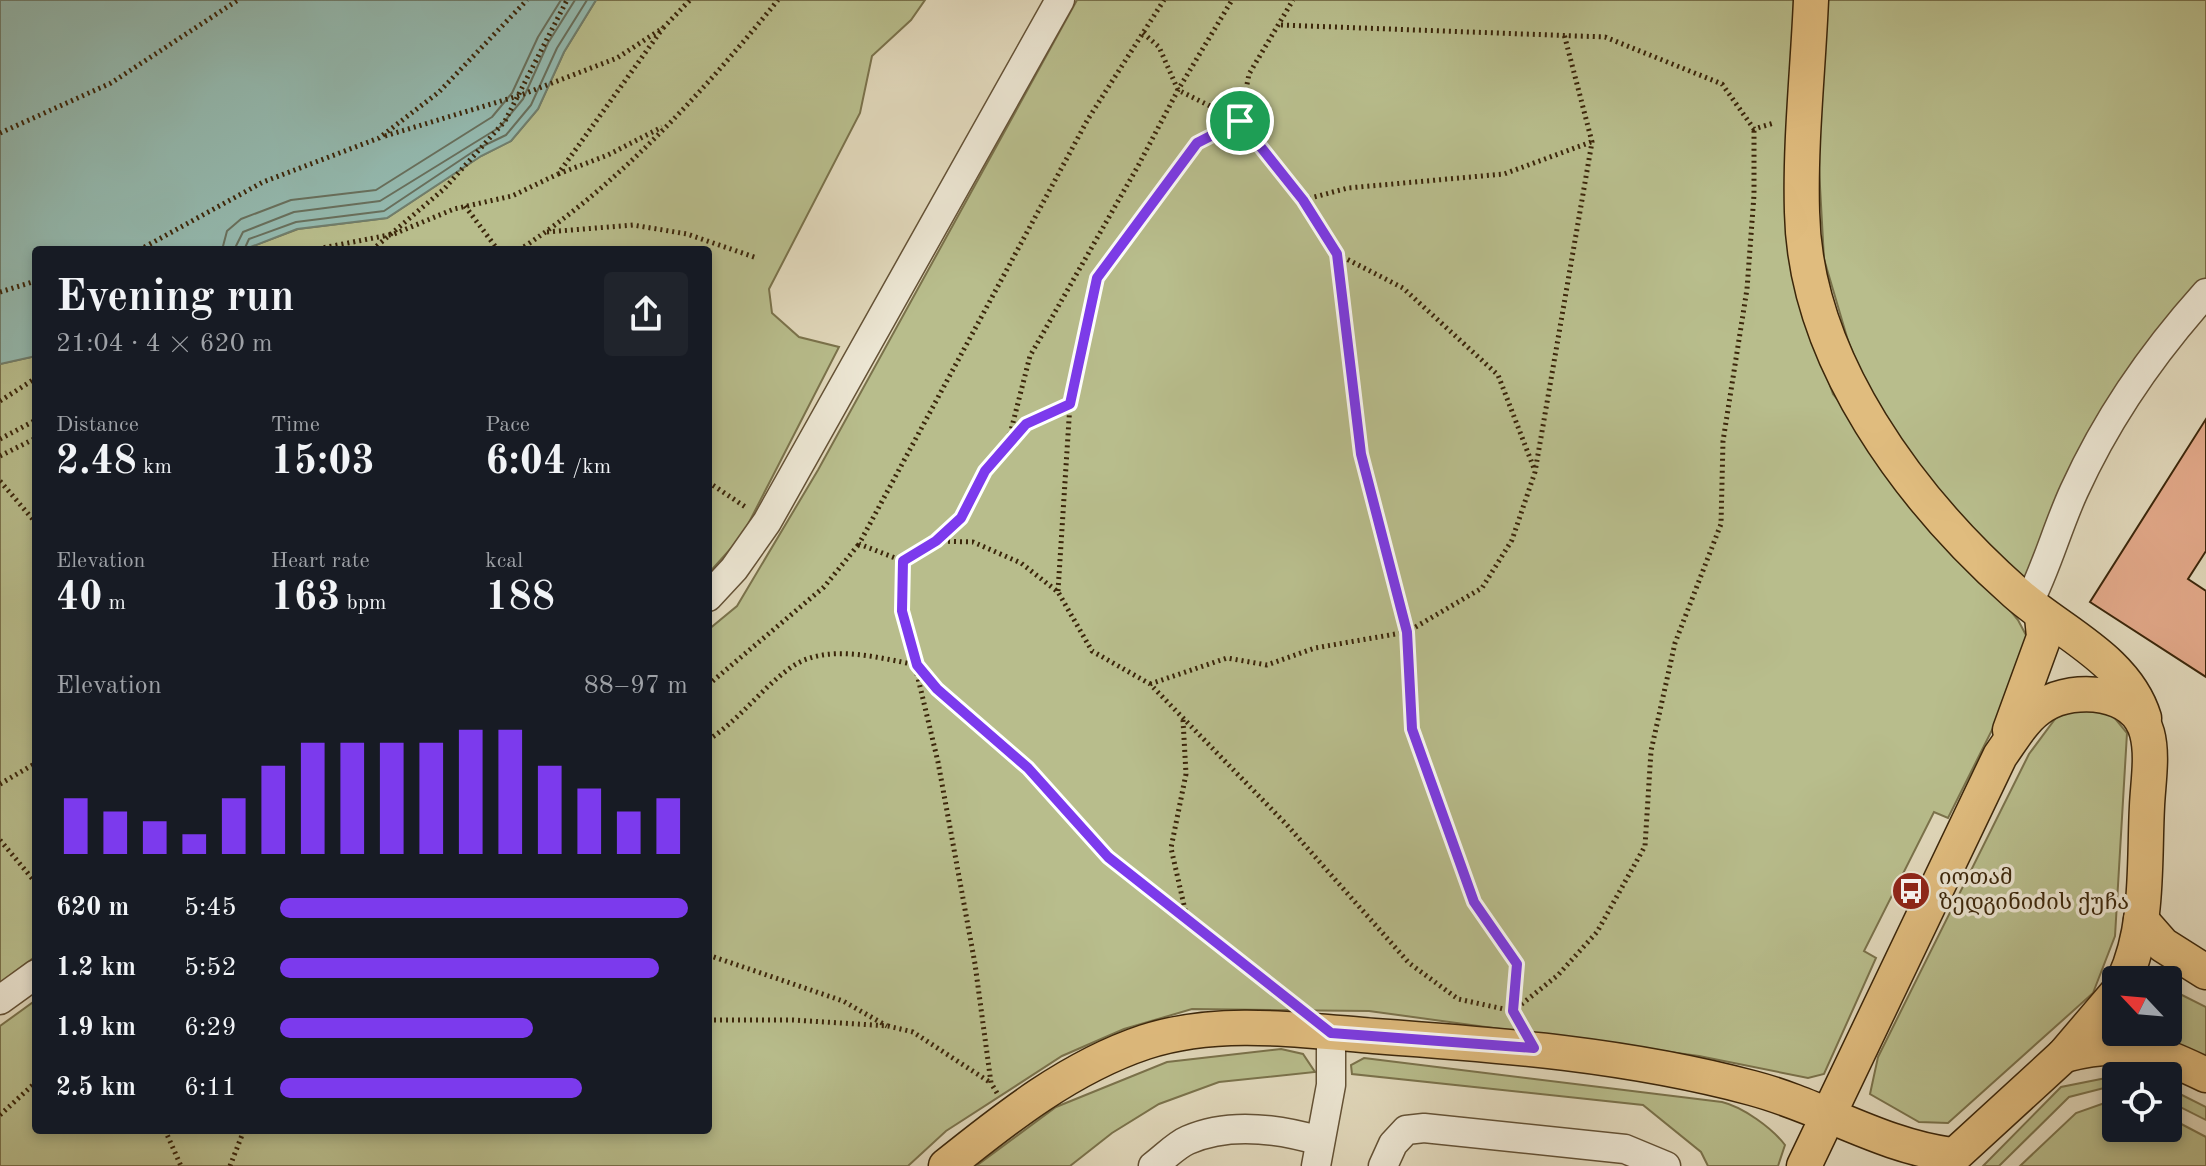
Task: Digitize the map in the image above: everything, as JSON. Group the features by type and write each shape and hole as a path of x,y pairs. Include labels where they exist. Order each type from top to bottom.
{"main road":[{"path":"1811,0 1802,213 1807,261 1828,336 1853,388 1903,473 1966,549 2035,610 2108,663 2126,680 2134,692 2147,730 2149,762 2141,920 2137,947 2130,966"},
{"path":"1804,1166 2000,756 2044,637 2035,610"},
{"path":"2000,756 2026,720 2044,705 2063,696 2085,693 2113,699 2135,714 2147,730"},
{"path":"2141,920 2163,945 2206,972"},
{"path":"946,1166 1011,1114 1088,1066 1147,1041 1219,1028 1534,1048 1715,1078 1792,1099 1895,1144 1948,1161 2064,1055 2102,1010"},
{"path":"2064,1055 2104,1046 2142,1048 2206,1075"}],"street":[{"path":"712,593 734,569 767,522 1060,0"},
{"path":"2035,610 2044,572 2073,492 2099,442 2140,376 2206,293"},
{"path":"0,1000 32,977"},
{"path":"1170,1161 1187,1140 1219,1132 1280,1129 1318,1154 1331,1085 1331,1033"},
{"path":"1383,1166 1393,1144 1406,1130 1424,1128 1625,1149 1666,1166"}],"path":[{"path":"0,133 111,83 238,0"},
{"path":"379,138 439,92 527,0"},
{"path":"378,246 458,174 505,121 567,0"},
{"path":"558,174 663,28 690,0"},
{"path":"525,246 603,189 778,0"},
{"path":"712,682 824,587 859,544 1088,119 1164,0"},
{"path":"1007,446 1030,356 1178,90 1232,0"},
{"path":"1240,121 1249,74 1281,25 1293,0"},
{"path":"1281,25 1605,37 1722,84 1754,129 1754,195 1747,289 1723,441 1721,524 1671,658 1651,751 1645,846 1597,932 1558,975 1513,1011"},
{"path":"146,246 263,182 379,138 521,95 617,58 663,28"},
{"path":"1143,33 1159,47 1178,90 1240,121 1303,200 1337,254 1361,454 1407,632 1412,729 1474,902 1517,964 1513,1011 1534,1048"},
{"path":"1150,684 1227,658 1267,665 1315,648 1407,632 1482,588 1512,540 1535,472 1592,142 1564,34"},
{"path":"1754,129 1806,114"},
{"path":"1058,592 1070,404 1097,278 1197,143 1240,121"},
{"path":"332,246 394,234 465,206 512,196 608,155 666,124"},
{"path":"1303,200 1348,188 1504,174 1592,142"},
{"path":"465,206 495,246"},
{"path":"546,232 633,225 687,234 757,258"},
{"path":"1337,254 1403,288 1498,375 1535,472"},
{"path":"0,292 32,282"},
{"path":"0,401 32,381"},
{"path":"903,561 936,541 961,518 985,471 1026,424 1070,404"},
{"path":"0,439 32,422"},
{"path":"0,456 32,440"},
{"path":"0,481 32,518"},
{"path":"712,485 767,522"},
{"path":"936,541 973,542 1021,563 1058,592 1092,651 1150,684 1287,825 1409,963 1458,999 1513,1011"},
{"path":"859,544 903,561"},
{"path":"903,561 902,611 917,665 975,964 991,1083"},
{"path":"712,738 732,725 795,665 830,653 917,665 937,689 1028,768 1108,857 1187,915 1331,1033"},
{"path":"1183,718 1186,774 1171,848 1187,915"},
{"path":"0,784 32,765"},
{"path":"0,840 32,878"},
{"path":"712,956 843,1001 888,1026"},
{"path":"712,1020 793,1020 888,1026 913,1032 991,1083 1011,1114"},
{"path":"0,1115 32,1086"},
{"path":"167,1134 181,1166"},
{"path":"230,1166 242,1134"}],"green space":[{"path":"596,0 925,0 911,20 872,56 860,113 769,289 772,313 799,337 839,347 742,536 712,570 712,246 253,246 298,229 387,218 481,156 511,141 538,109 564,52"},
{"path":"1077,0 1801,0 1801,301 1833,394 2018,620 2027,637 2023,668 1948,818 1934,812 1864,951 1876,958 1824,1074 1808,1078 1699,1056 1369,1011 1192,1009 1124,1029 1062,1056 946,1131 908,1166 0,1166 0,1026 32,1003 32,1134 712,1134 712,627 737,606 818,470"},
{"path":"1825,0 2206,0 2206,278 2167,321 2032,585 1947,508 1881,417 1849,344 1824,259 1817,132"},
{"path":"32,357 32,959 0,983 0,364"},
{"path":"2061,711 2109,711 2127,733 2115,936 2093,993 1948,1123 1919,1122 1870,1094 1878,1057 2029,754"},
{"path":"2182,995 2206,1007 2206,1070 2157,1046 2182,1046"},
{"path":"1281,1049 1303,1054 1315,1072 1219,1082 1159,1104 1112,1133 1070,1166 976,1166 1056,1107 1167,1062"},
{"path":"1364,1058 1722,1102 1756,1119 1785,1145 1778,1166 1708,1166 1701,1152 1643,1105 1352,1074 1351,1065"},
{"path":"2102,1079 2102,1089 2069,1097 1999,1166 1983,1166 2061,1087"},
{"path":"2182,1095 2206,1107 2206,1120 2182,1108"},
{"path":"2102,1104 2102,1142 2182,1142 2182,1124 2206,1137 2206,1166 2020,1166 2076,1113"}],"water":[{"path":"0,0 596,0 564,52 538,109 511,141 481,156 387,218 297,229 253,246 32,246 32,357 0,364"}],"building":[{"path":"2206,419 2206,551 2188,579 2206,591 2206,677 2090,602"}],"place":[{"name":"იოთამ ზედგინიძის ქუჩა","path":"1911,891"}],"route":[{"path":"1240,121 1303,200 1337,254 1361,454 1407,632 1412,729 1474,902 1517,964 1513,1011 1534,1048 1331,1033 1238,955 1108,857 1028,768 937,689 917,665 902,611 903,561 936,541 961,518 985,471 1026,424 1070,404 1097,278 1197,143 1240,121"}]}
